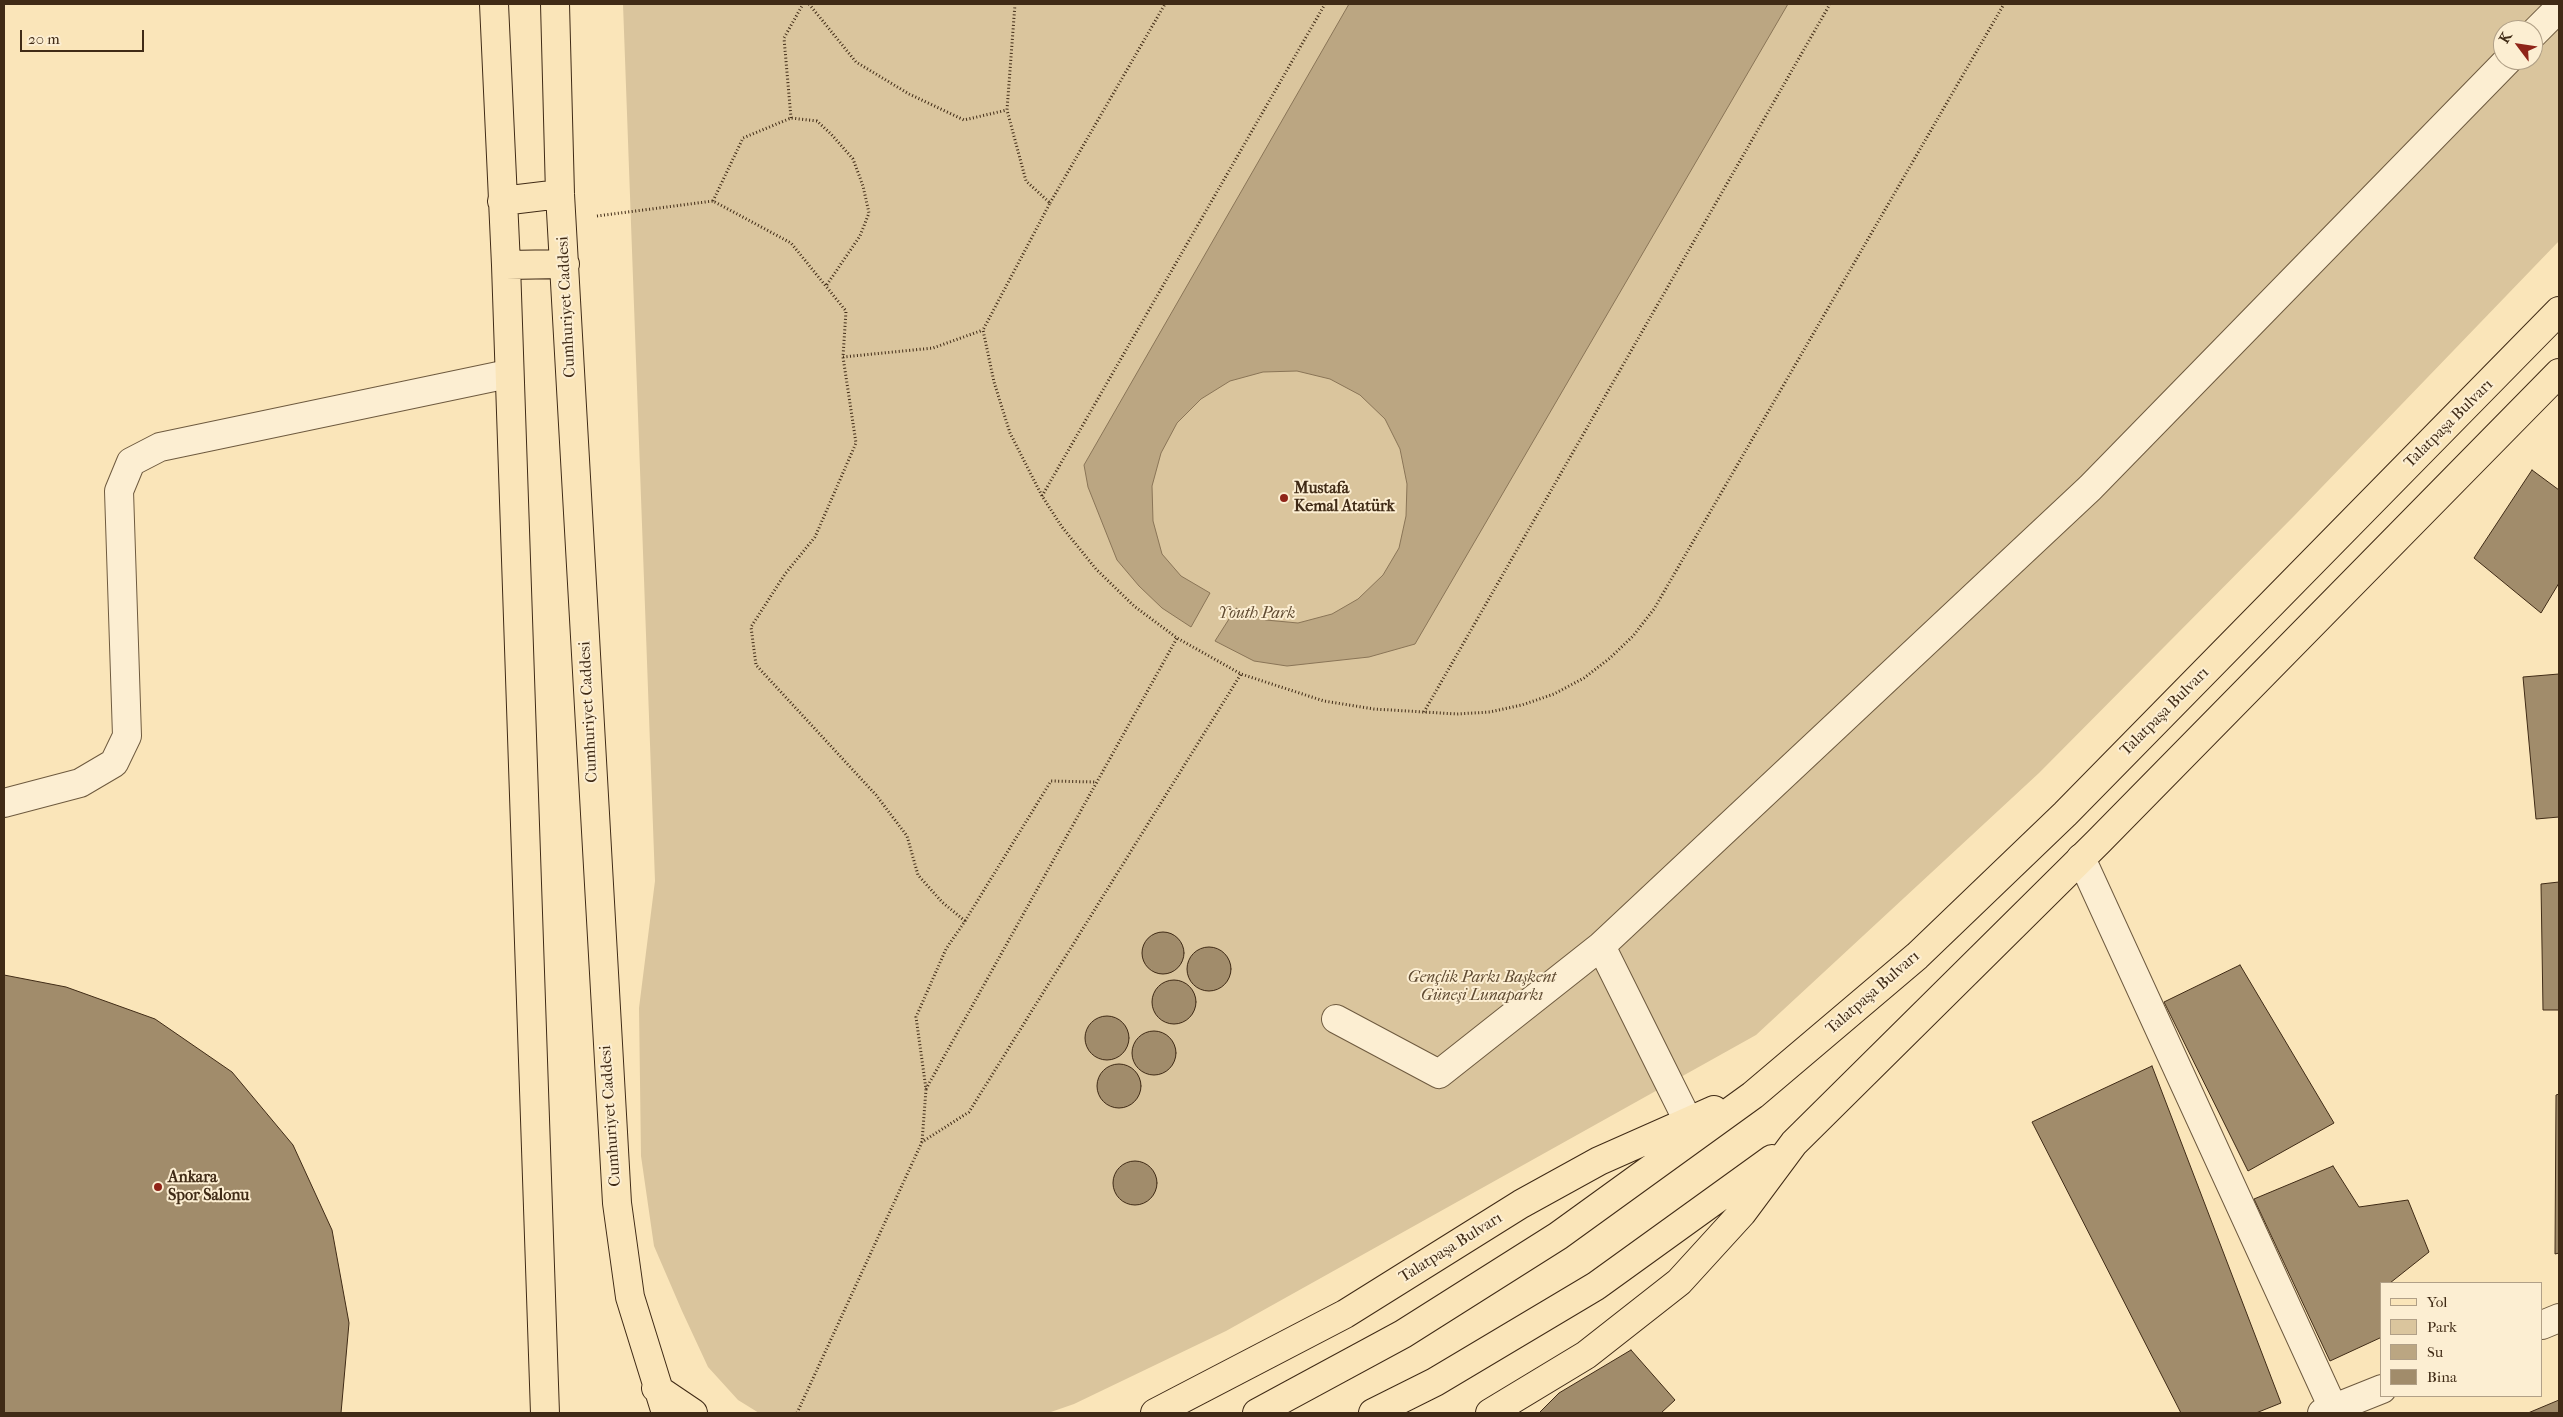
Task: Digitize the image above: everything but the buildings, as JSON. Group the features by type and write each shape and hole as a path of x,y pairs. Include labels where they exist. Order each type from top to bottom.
{"main road":[{"path":"494,4 506,265 508,374 544,1413"},
{"name":"Cumhuriyet Caddesi","path":"555,4 560,194 617,1203 630,1297 656,1388 666,1413"},
{"path":"502,201 560,194"},
{"path":"506,265 565,264"},
{"name":"Talatpaşa Bulvarı","path":"1257,1413 1403,1334 1558,1236 1753,1095 1917,956 2064,814 2559,311"},
{"path":"1490,1413 1586,1355 1679,1282 1742,1213 1794,1143 2081,858 2559,372"},
{"name":"Talatpaşa Bulvarı","path":"1155,1413 1345,1314 1521,1204 1599,1161 1688,1120 1753,1095"},
{"path":"1373,1413 1435,1382 1596,1286 1794,1143"},
{"path":"656,1388 693,1413"}],"lane":[{"path":"2543,24 2559,8"},
{"path":"1336,1019 1439,1074 1601,946 2090,488 2498,70"},
{"path":"4,803 80,783 114,763 127,736 119,491 131,462 160,447 508,374"},
{"path":"2081,858 2327,1411 2380,1390"},
{"path":"1601,946 1688,1120"},
{"path":"2543,1325 2559,1318"}],"path":[{"path":"791,118 784,38 802,4"},
{"path":"809,4 856,62 910,94 964,120 1007,110"},
{"path":"1015,4 1007,110 1026,181 1050,203"},
{"path":"1165,4 1050,203 982,330 994,382 1010,433 1042,496 1062,527 1096,569 1134,606 1177,638 1241,674 1324,701 1374,709 1457,714 1490,712 1522,705 1554,694 1584,678 1610,658 1633,636 1664,593 2004,4"},
{"path":"1042,496 1325,4"},
{"path":"1424,712 1830,4"},
{"path":"714,201 743,138 791,118 817,121 853,159 865,195 868,213 860,236 826,286"},
{"path":"562,221 714,201 791,243 846,311 843,358 856,444 815,537 785,574 751,627 756,665 876,795 907,836 918,875 942,902 965,921"},
{"path":"843,358 933,348 982,330"},
{"path":"926,1089 1177,638"},
{"path":"922,1142 969,1112 1241,674"},
{"path":"797,1413 922,1142 926,1089 916,1017 946,949 1052,781 1097,782"}],"green space":[{"name":"Youth Park","path":"623,4 2559,4 2559,241 2294,516 2039,773 1756,1035 1226,1331 1074,1404 1048,1413 759,1413 738,1400 708,1367 654,1246 641,1156 639,1008 655,881"}],"water":[{"path":"1349,4 1788,4 1415,644 1369,657 1287,666 1254,661 1215,641 1236,608 1266,620 1298,623 1332,614 1358,599 1383,575 1399,548 1406,516 1407,484 1400,449 1385,419 1360,395 1330,379 1297,371 1263,372 1230,381 1201,399 1177,423 1161,453 1152,486 1153,521 1162,554 1181,576 1210,593 1191,627 1162,608 1139,586 1117,560 1088,487 1084,465"}],"place":[{"name":"Mustafa Kemal Atatürk","path":"1284,498"},
{"name":"Ankara Spor Salonu","path":"158,1187"}],"park label":[{"name":"Gençlik Parkı Başkent Güneşi Lunaparkı","path":"1482,987"}]}
